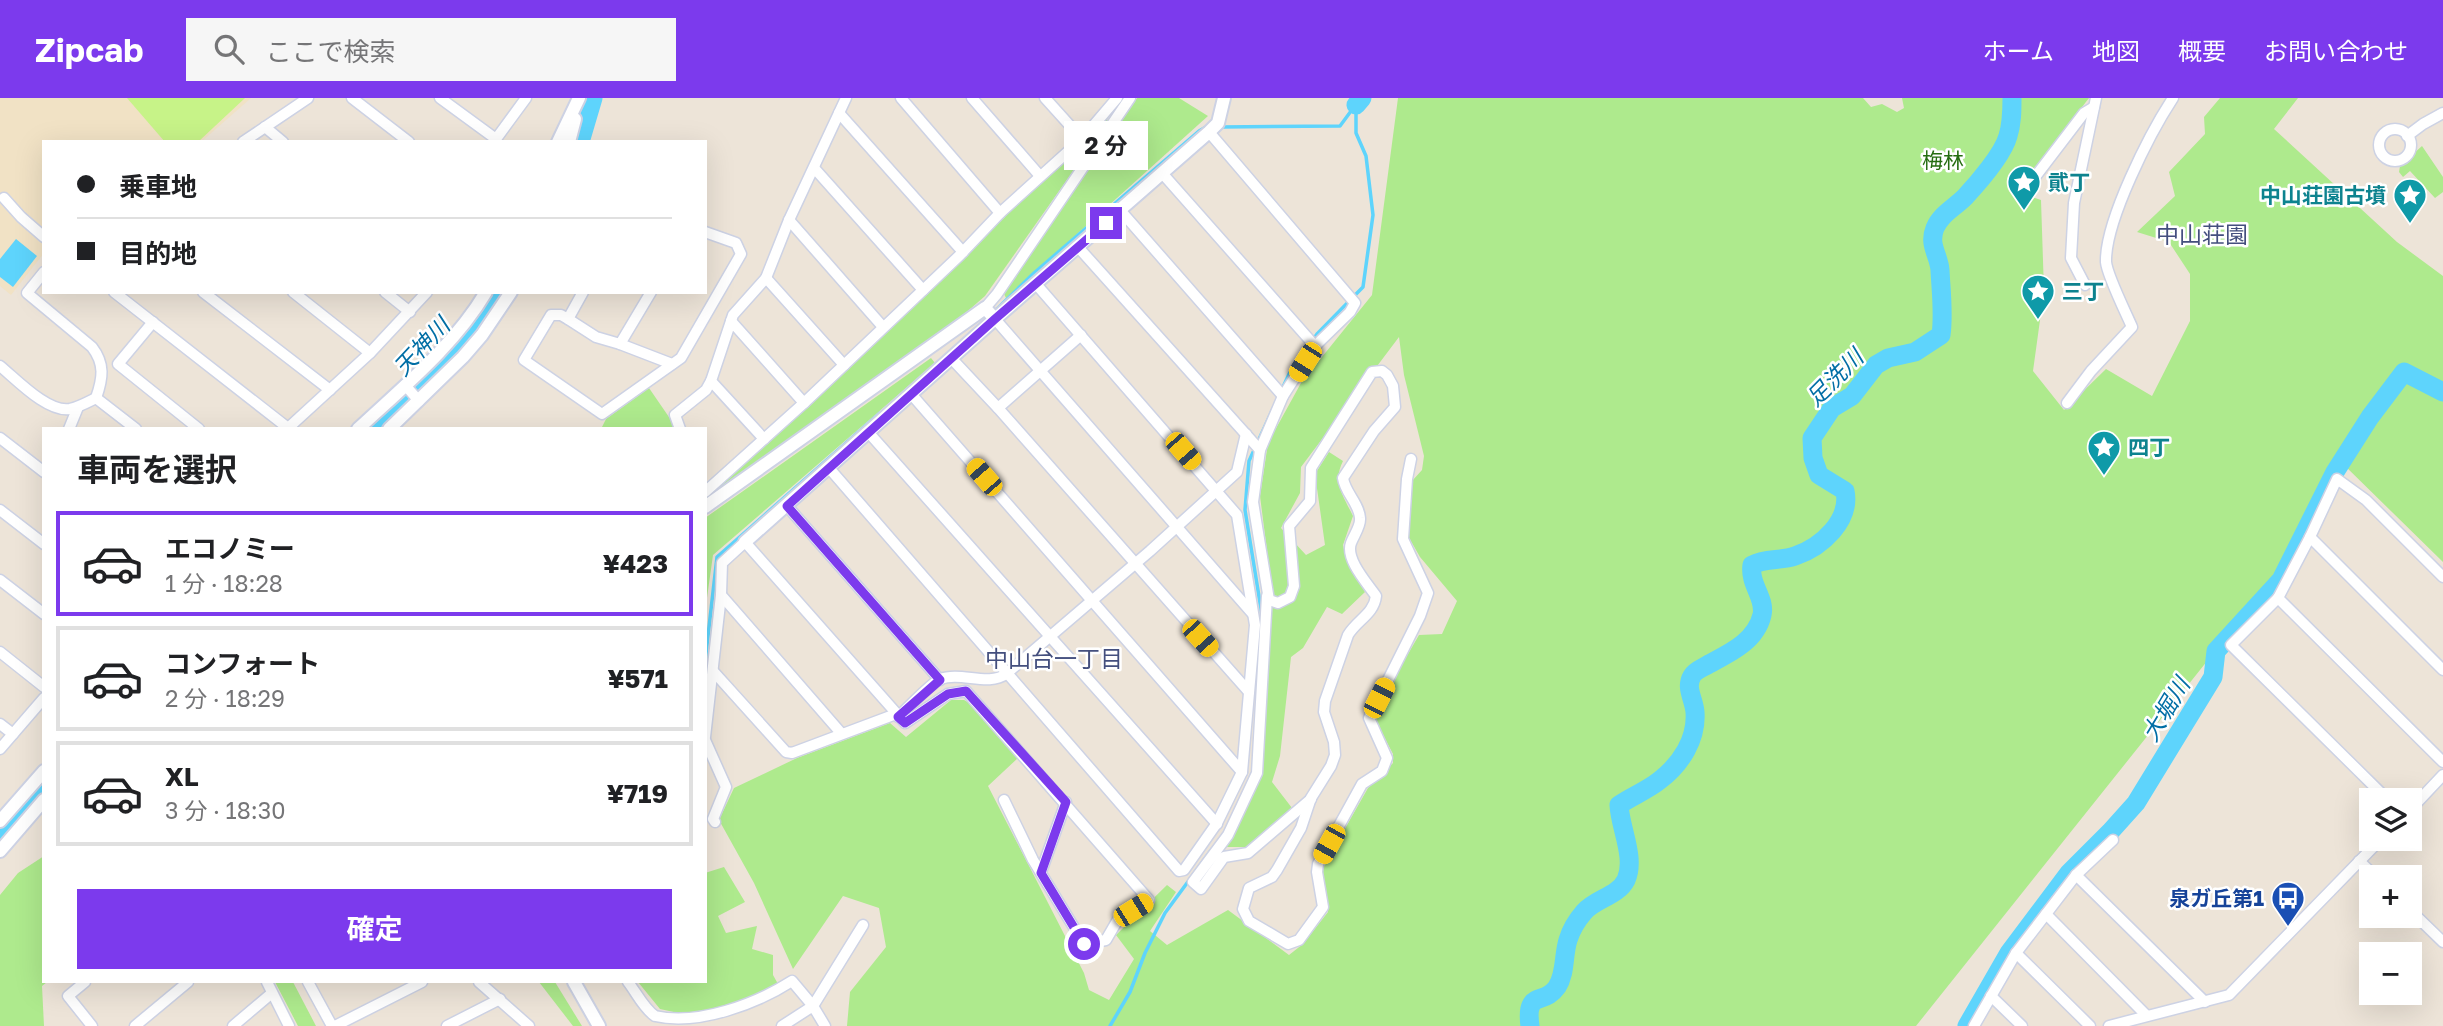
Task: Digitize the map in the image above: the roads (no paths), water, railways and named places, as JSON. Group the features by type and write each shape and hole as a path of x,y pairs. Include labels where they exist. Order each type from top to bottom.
{"street":[{"path":"246,140 308,98"},
{"path":"352,98 406,140"},
{"path":"440,98 496,139 526,98"},
{"path":"559,140 579,98 569,140"},
{"path":"679,427 675,415 706,390 733,315 766,278 789,220 846,98"},
{"path":"901,98 1000,213"},
{"path":"972,98 1040,176"},
{"path":"1045,98 1082,139"},
{"path":"707,490 963,253 1000,213 1082,139 1117,98"},
{"path":"707,502 985,308 1130,98"},
{"path":"707,721 722,563 1209,132 1218,122 1224,98"},
{"path":"2067,403 2091,371 2132,327 2109,274 2106,262 2109,244 2129,183 2158,122 2173,98"},
{"path":"2022,194 2095,102"},
{"path":"2085,285 2071,258 2074,203 2095,102"},
{"path":"839,114 963,253"},
{"path":"2407,136 2442,115"},
{"path":"265,127 281,140"},
{"path":"1193,882 1228,835 1257,773 1266,596 1253,502 1260,450 1283,396 1315,346 1350,312 1355,303 1209,132"},
{"path":"815,169 923,290"},
{"path":"1162,173 1315,346"},
{"path":"4,198 42,235"},
{"path":"1120,210 1283,396"},
{"path":"789,220 883,327"},
{"path":"673,363 596,337 561,315 551,315 524,360 602,414 681,358 741,254 736,243 707,233"},
{"path":"1078,247 1260,450"},
{"path":"0,366 50,406 67,410 96,398 102,373 100,358 92,347 27,293 42,274"},
{"path":"766,278 844,365"},
{"path":"1036,284 1237,515 1255,625 1242,772 1217,824 1184,870 1179,871"},
{"path":"117,294 287,427"},
{"path":"206,294 330,390"},
{"path":"296,294 370,353"},
{"path":"388,294 410,312"},
{"path":"289,427 370,353 425,294"},
{"path":"360,427 459,329 485,294"},
{"path":"391,427 482,335 510,294"},
{"path":"568,319 582,294"},
{"path":"620,344 650,294"},
{"path":"985,308 1253,614"},
{"path":"731,321 804,403"},
{"path":"153,322 118,364 197,427"},
{"path":"998,408 1081,335"},
{"path":"952,359 1249,692"},
{"path":"828,468 1179,871 1201,889 1224,857 1248,853 1311,798 1324,782 1335,755 1334,742 1324,712 1325,701 1348,635 1354,625 1370,612 1376,596 1353,561 1349,548 1360,522 1360,515 1344,487 1343,478 1374,431 1395,407 1393,386 1382,371 1372,372 1311,468 1310,501 1289,526 1294,586 1290,597 1278,603 1266,596"},
{"path":"711,381 764,439"},
{"path":"405,385 419,401"},
{"path":"912,395 1242,772"},
{"path":"96,398 133,427"},
{"path":"73,427 78,407"},
{"path":"869,433 1217,824"},
{"path":"713,671 786,751 792,752 897,715 940,680 961,677 999,679 1134,565 1237,472 1246,434"},
{"path":"0,438 42,467"},
{"path":"1311,798 1301,828 1277,870 1272,877 1249,888 1243,909 1249,921 1288,944 1299,940 1323,907 1318,864 1362,784 1382,771 1387,758 1369,718 1420,616 1428,593 1404,540 1407,479 1411,459"},
{"path":"2376,788 2231,645 2278,597 2311,537 2337,479 2366,500 2443,578"},
{"path":"787,506 940,680"},
{"path":"0,510 42,542"},
{"path":"2311,537 2443,670"},
{"path":"746,542 905,723 948,694 966,691 1066,802 1149,900 1116,921 1106,940 1084,944 1041,873 1004,800"},
{"path":"0,580 42,612"},
{"path":"721,595 841,733"},
{"path":"2278,597 2443,762"},
{"path":"0,652 42,685"},
{"path":"0,749 42,700"},
{"path":"0,724 13,734"},
{"path":"707,743 726,787 713,819 715,822"},
{"path":"0,821 42,773"},
{"path":"2422,797 2443,775"},
{"path":"2,845 42,802"},
{"path":"1041,873 1066,802"},
{"path":"1974,1026 2016,953 2076,875 2113,840"},
{"path":"2109,1026 2229,995 2369,851"},
{"path":"2359,861 2363,865"},
{"path":"2076,875 2205,1002"},
{"path":"2046,914 2146,1015"},
{"path":"2422,922 2443,943"},
{"path":"782,1026 813,1006 863,925"},
{"path":"2016,953 2090,1026"},
{"path":"629,983 655,1016 677,1023 703,1025 751,1007 792,981 813,1006 825,1026"},
{"path":"84,983 68,996 92,1026"},
{"path":"135,1026 187,983"},
{"path":"267,983 287,1025"},
{"path":"309,983 334,1026 420,983"},
{"path":"480,983 529,1026"},
{"path":"575,983 599,1026"},
{"path":"233,1026 272,993"},
{"path":"1991,996 2022,1026"},
{"path":"447,1026 500,999"}],"water":[{"path":"16,239 37,256 13,287 0,277 0,259"}],"waterway":[{"name":"天神川","path":"581,140 593,98"},
{"path":"1356,105 1362,98"},
{"name":"足洗川","path":"1530,1026 1529,1014 1533,1002 1552,993 1560,982 1568,940 1577,922 1584,912 1618,890 1626,880 1629,862 1619,805 1668,774 1681,759 1695,722 1690,689 1692,676 1741,645 1759,624 1763,609 1753,579 1752,565 1762,561 1790,558 1805,552 1832,531 1844,512 1845,491 1819,475 1813,458 1812,438 1832,408 1852,396 1876,365 1888,358 1915,352 1941,335 1940,270 1933,234 1941,219 1965,197 2001,151 2008,136 2012,98"},
{"path":"1262,615 1245,510 1249,461 1289,374 1317,334 1363,287 1373,215 1366,156 1356,133 1356,105"},
{"path":"1221,127 1340,126 1354,107"},
{"path":"996,310 1034,273 1206,127"},
{"name":"天神川","path":"375,427 452,353 496,294"},
{"name":"大堀川","path":"1967,1026 2009,953 2069,873 2136,803 2213,677 2216,651 2281,580 2335,472 2370,417 2404,372 2443,392"},
{"path":"707,644 717,557 880,413"},
{"name":"天神川","path":"5,831 42,787"},
{"path":"1110,1026 1130,992 1165,913 1212,849"}],"place":[{"name":"貮丁","path":"2024,212"},
{"name":"中山荘園古墳","path":"2410,225"},
{"name":"三丁","path":"2038,321"},
{"name":"四丁","path":"2104,477"},
{"name":"泉ガ丘第1","path":"2288,928"}],"district":[{"name":"中山荘園","path":"2202,234"},
{"name":"中山台一丁目","path":"1054,658"}],"park label":[{"name":"梅林","path":"1943,160"}]}
